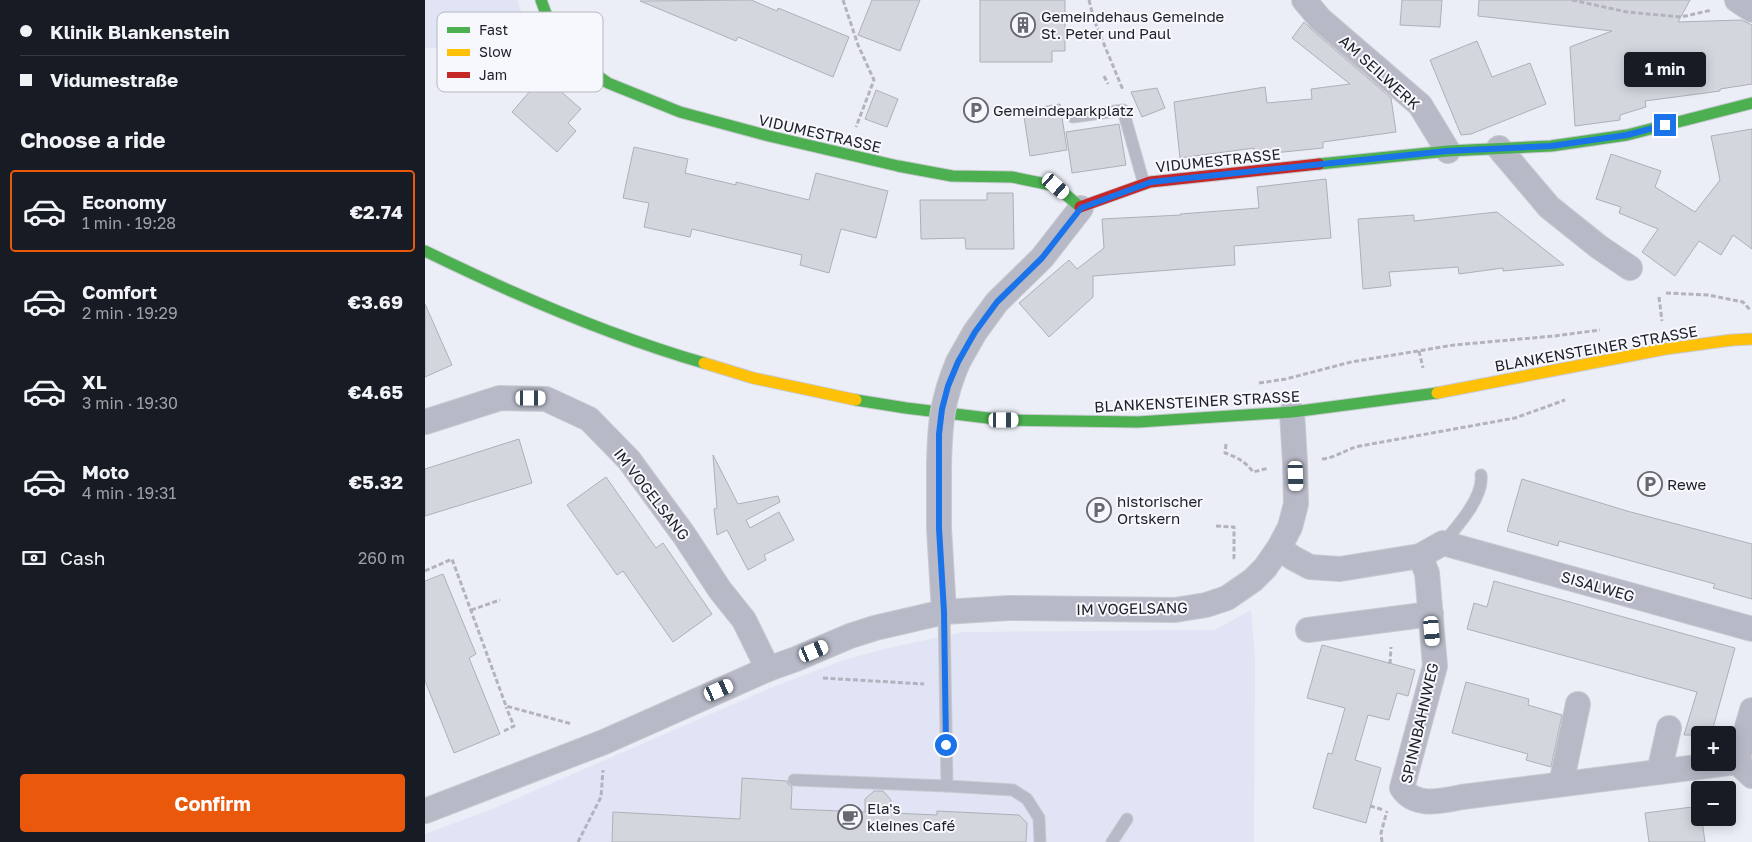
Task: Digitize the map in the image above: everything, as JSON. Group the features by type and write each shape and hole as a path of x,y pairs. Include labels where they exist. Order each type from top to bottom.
{"main road":[{"name":"VIDUMESTRASSE","path":"541,0 546,12"},
{"name":"VIDUMESTRASSE","path":"603,79 680,112 769,136 897,166 952,176 1012,178 1056,186 1081,208 1151,182 1447,151 1551,146 1627,135 1752,103"},
{"name":"BLANKENSTEINER STRASSE","path":"425,251 488,282 559,313 658,350 753,378 847,398 906,408 1004,420 1138,422 1291,412 1428,395 1665,349 1752,339"}],"street":[{"name":"AM SEILWERK","path":"1305,0 1320,18 1420,105 1447,151"},
{"path":"1499,148 1549,207 1629,268"},
{"path":"944,612 939,528 939,464 942,409 948,386 958,362 975,332 997,302 1042,258 1081,208"},
{"name":"IM VOGELSANG","path":"425,422 500,398 546,398 589,419 629,460 684,535 720,590 744,620 768,668"},
{"name":"IM VOGELSANG","path":"425,811 604,742 768,668 875,628 944,612 1009,608 1175,610 1206,605 1227,598 1253,580 1265,568 1279,548 1290,527 1296,504 1291,412"},
{"path":"1279,548 1310,567 1340,569 1420,556 1443,543"},
{"name":"SISALWEG","path":"1443,543 1752,629"},
{"name":"SPINNBAHNWEG","path":"1420,556 1427,573 1435,666 1402,788 1408,797 1419,801 1439,802 1659,772 1744,769 1752,710"},
{"path":"1308,630 1431,614"},
{"path":"1561,784 1578,704"},
{"path":"1659,772 1669,728"}],"lane":[{"path":"1073,117 1123,110 1144,184"},
{"path":"1443,543 1462,521 1482,484 1481,475"},
{"path":"944,612 947,786"},
{"path":"795,780 1013,790 1027,799 1039,818 1040,842"},
{"path":"1111,842 1127,819"}],"path":[{"path":"843,0 858,45 874,80 854,132"},
{"path":"1089,0 1094,20 1106,48"},
{"path":"1572,0 1627,12 1681,17 1744,5"},
{"path":"1104,76 1108,84"},
{"path":"1666,293 1707,295 1743,302 1751,310"},
{"path":"1659,297 1661,312"},
{"path":"1216,526 1234,527 1233,534"},
{"path":"425,571 452,560 514,726 503,731"},
{"path":"471,610 500,600"},
{"path":"823,678 945,686"},
{"path":"506,706 576,725 604,742"},
{"path":"577,842 601,797 602,790"},
{"path":"1370,806 1387,811"}],"shaded area":[{"path":"425,0 517,0 522,12 437,12 437,48 425,48"},
{"path":"1251,610 1255,658 1254,842 425,842 425,834 497,807 768,689 841,661 884,649 963,632 1215,630"}],"building":[{"path":"751,0 777,11 778,8 849,37 833,77 738,37 736,41 640,1"},
{"path":"872,0 920,0 900,51 858,35"},
{"name":"Gemeindehaus Gemeinde St. Peter und Paul","path":"980,0 1065,0 1065,51 1052,51 1052,62 980,62"},
{"path":"1402,0 1442,0 1440,27 1400,25"},
{"path":"1479,0 1690,0 1678,22 1741,20 1752,25 1752,84 1720,89 1720,91 1645,101 1646,107 1620,115 1620,120 1575,126 1570,47 1612,31 1478,16"},
{"path":"1304,22 1391,98 1396,132 1323,142 1323,148 1254,155 1254,148 1180,158 1174,102 1265,87 1267,103 1312,99 1311,89 1350,84 1292,38"},
{"path":"1477,41 1492,77 1530,63 1546,104 1471,134 1461,135 1430,60"},
{"path":"1157,88 1165,108 1142,117 1131,92"},
{"path":"876,90 898,99 887,127 865,119"},
{"path":"529,92 561,92 581,109 568,123 576,131 557,152 512,112"},
{"path":"1060,104 1067,150 1030,156 1023,110"},
{"path":"1119,124 1126,165 1072,173 1066,132"},
{"path":"1752,129 1752,249 1733,235 1721,255 1699,241 1675,276 1642,252 1658,229 1619,213 1621,207 1596,199 1611,154 1661,171 1655,187 1695,212 1720,180 1711,136"},
{"path":"634,147 688,159 685,173 736,185 736,182 809,200 816,173 888,191 876,238 841,229 829,273 800,265 802,255 692,229 690,237 644,227 649,203 623,198"},
{"path":"1326,179 1331,238 1234,246 1235,265 1093,276 1093,297 1049,337 1019,303 1069,260 1077,269 1104,248 1102,219 1181,215 1259,208 1257,187"},
{"path":"987,193 1013,193 1014,249 966,249 965,238 921,239 920,200 987,200"},
{"path":"1497,212 1564,265 1503,271 1503,268 1459,274 1458,267 1389,272 1391,286 1363,289 1358,219 1414,215 1414,221"},
{"path":"425,304 452,365 425,377"},
{"path":"519,439 532,483 425,516 425,469"},
{"path":"713,455 738,504 778,496 780,502 746,520 750,528 779,512 794,540 764,555 766,560 748,570 727,530 717,535 714,509 717,508"},
{"path":"606,477 656,548 663,543 712,614 673,642 623,571 617,575 567,505"},
{"path":"1522,479 1627,511 1752,544 1752,599 1713,588 1715,584 1559,541 1558,546 1507,531"},
{"path":"443,574 476,654 469,658 500,734 454,753 425,681 425,581"},
{"path":"1494,581 1735,648 1713,726 1691,726 1691,735 1684,735 1697,692 1467,629 1474,603 1487,607"},
{"path":"1322,645 1415,670 1408,696 1397,693 1389,720 1368,715 1355,760 1381,768 1366,823 1313,808 1328,753 1332,754 1345,708 1307,698"},
{"path":"1466,682 1529,699 1528,705 1562,715 1551,767 1526,760 1528,754 1452,733"},
{"path":"742,778 787,781 792,787 791,809 865,812 865,799 874,791 883,791 891,800 891,813 937,815 937,811 1019,815 1027,823 1026,842 612,842 613,812 740,819"},
{"path":"1691,807 1691,826 1703,826 1705,842 1649,842 1645,813"}],"traffic: fast":[{"path":"541,0 545,12"},
{"path":"603,79 680,112 769,136 898,166 952,176 1012,177 1056,186 1080,207"},
{"path":"1319,164 1448,151 1551,146 1627,135 1752,103"},
{"path":"425,251 562,313 632,340 704,363"},
{"path":"856,400 1004,420 1138,422 1292,412 1437,393"}],"traffic: slow":[{"path":"1437,393 1665,349 1752,339"},
{"path":"704,363 753,378 856,400"}],"traffic: jam":[{"path":"1080,207 1150,182 1319,164"}],"place":[{"name":"Gemeindehaus Gemeinde St. Peter und Paul","path":"1023,25"},
{"name":"Gemeindeparkplatz","path":"976,110"},
{"name":"Rewe","path":"1650,484"},
{"name":"historischer Ortskern","path":"1099,510"},
{"name":"Ela's kleines Café","path":"850,817"}],"route":[{"path":"946,745 944,612 939,528 939,434 942,409 948,386 958,362 975,332 997,302 1042,258 1081,208 1151,182 1447,151 1551,146 1627,135 1665,125"}]}
